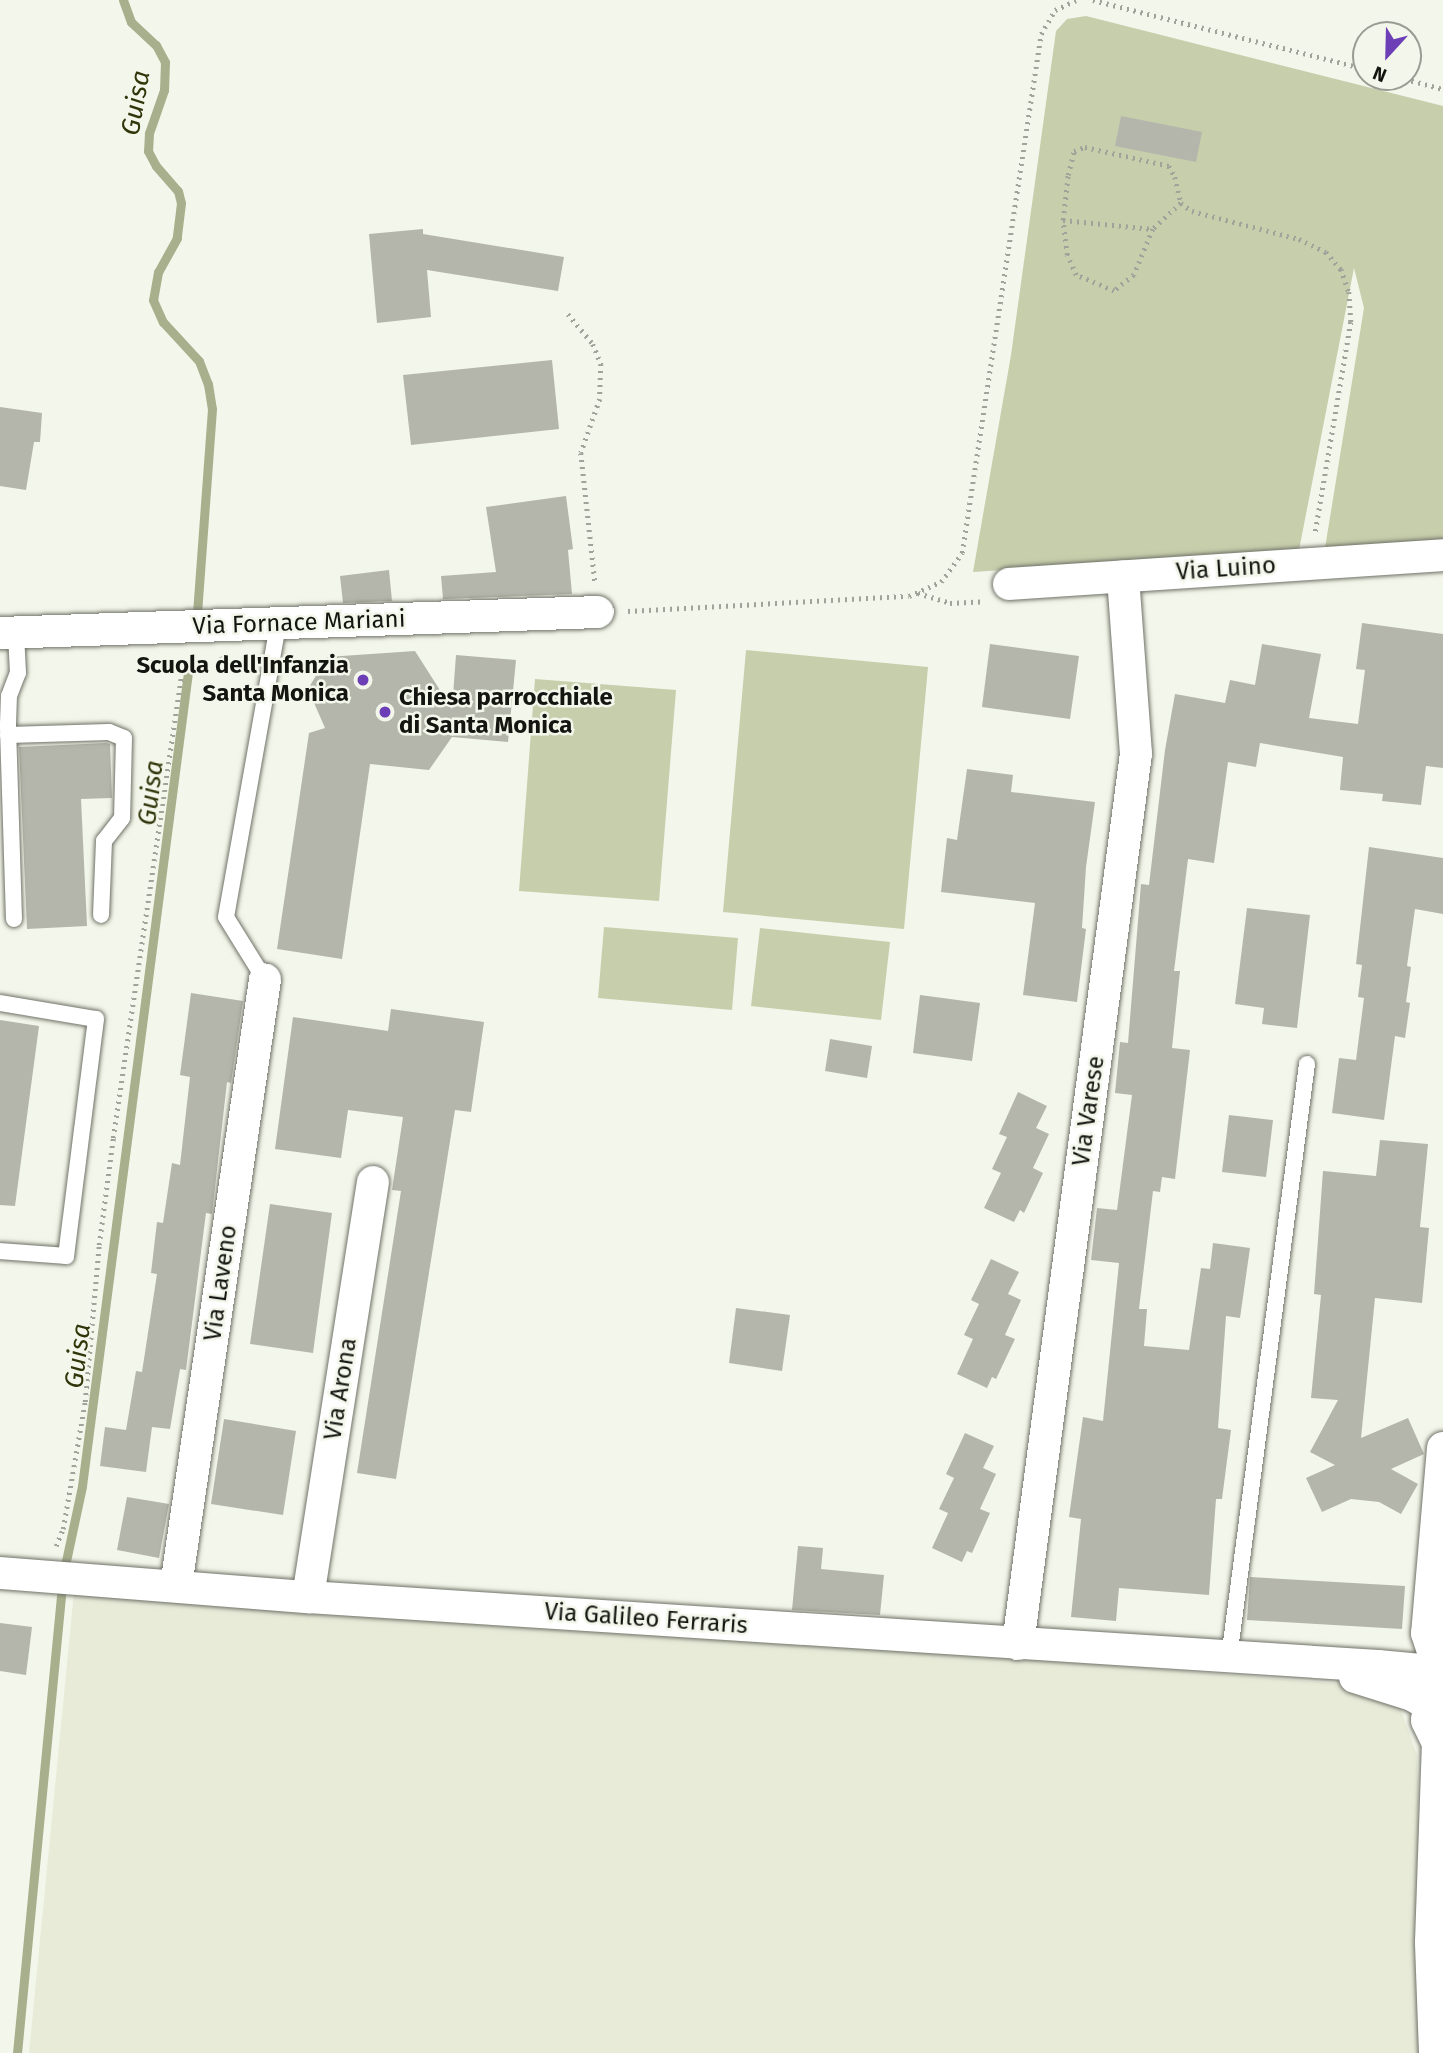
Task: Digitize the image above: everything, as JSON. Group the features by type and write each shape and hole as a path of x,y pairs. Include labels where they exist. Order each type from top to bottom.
{"street":[{"name":"Via Luino","path":"1009,584 1443,555"},
{"name":"Via Varese","path":"1018,1644 1136,754 1123,576"},
{"name":"Via Fornace Mariani","path":"8,633 598,612"},
{"name":"Via Laveno","path":"176,1586 265,980"},
{"name":"Via Arona","path":"308,1597 373,1182"},
{"path":"1443,1448 1427,1633 1434,1655 1443,1668"},
{"path":"1435,1546 1443,1607"},
{"name":"Via Galileo Ferraris","path":"0,1573 308,1597 1293,1661 1412,1695 1439,1688"},
{"path":"1438,2053 1434,1942 1441,1858 1442,1746 1430,1720 1439,1688"}],"lane":[{"path":"265,980 226,917 278,624"},
{"path":"8,633 18,673 9,696 8,735 14,919"},
{"path":"8,735 109,732 124,738 122,818 104,841 101,915"},
{"path":"0,1003 96,1018 66,1256 0,1251"},
{"path":"1229,1658 1307,1064"}],"path":[{"path":"568,314 593,344 601,364 600,399 581,453 598,612 909,596 941,582 962,553 1041,34 1055,10 1076,0"},
{"path":"1093,0 1352,65"},
{"path":"1422,83 1443,89"},
{"path":"1181,203 1153,229 1134,275 1114,291 1076,275 1067,255 1063,220 1068,175 1074,151 1085,147 1169,166 1175,177 1181,203 1192,211 1299,239 1326,252 1341,269 1349,292 1351,322 1310,564"},
{"path":"1063,220 1153,229"},
{"path":"918,593 950,603 972,603 1001,595 1009,584"},
{"path":"52,1577 55,1548 63,1529 85,1402 102,1219 188,627"}],"shaded area":[{"path":"75,1582 1355,1685 1399,1705 1417,1755 1426,2053 29,2053"}],"green space":[{"path":"1086,16 1352,83 1352,91 1384,91 1443,106 1443,539 1325,548 1364,308 1354,268 1299,550 973,572 1011,355 1056,31 1067,19"},
{"path":"746,650 928,667 904,929 723,912"},
{"path":"535,679 676,690 659,901 519,891"},
{"path":"604,927 738,938 732,1010 598,998"},
{"path":"760,928 890,942 881,1020 751,1006"}],"building":[{"path":"1121,116 1202,132 1196,162 1115,146"},
{"path":"423,229 423,234 564,257 558,291 427,270 431,317 377,323 369,234"},
{"path":"552,360 559,429 411,445 403,375"},
{"path":"0,407 42,413 40,442 34,442 26,490 0,486"},
{"path":"566,496 573,549 568,550 572,594 443,599 441,576 496,572 486,507"},
{"path":"389,570 392,601 343,603 340,576"},
{"path":"1362,623 1443,634 1443,768 1426,766 1421,805 1382,801 1383,794 1340,790 1343,757 1260,743 1256,767 1228,762 1214,863 1188,859 1174,971 1180,971 1172,1048 1190,1050 1175,1179 1162,1177 1160,1192 1153,1191 1139,1309 1147,1309 1144,1346 1189,1350 1201,1268 1210,1269 1213,1243 1250,1248 1240,1318 1226,1316 1218,1428 1231,1430 1222,1499 1216,1499 1209,1595 1119,1588 1116,1621 1071,1617 1081,1519 1069,1517 1083,1417 1103,1421 1119,1263 1091,1260 1097,1208 1117,1210 1132,1095 1115,1093 1120,1042 1128,1043 1141,884 1149,885 1165,750 1175,694 1225,703 1230,680 1255,685 1262,644 1321,654 1309,718 1358,724 1365,670 1356,669"},
{"path":"990,644 1079,656 1070,719 982,707"},
{"path":"415,651 452,709 456,655 516,660 508,742 452,737 429,770 370,764 342,959 277,949 309,733 325,728 308,689 327,657"},
{"path":"110,744 112,798 81,799 87,926 27,929 19,747"},
{"path":"967,769 1013,775 1011,792 1095,802 1086,867 1082,928 1086,929 1077,1002 1023,995 1035,903 941,892 947,838 957,840"},
{"path":"1369,847 1443,858 1443,914 1415,909 1407,966 1411,967 1406,1002 1410,1003 1405,1038 1395,1036 1384,1120 1332,1113 1339,1058 1356,1060 1364,998 1358,997 1362,965 1356,964"},
{"path":"1247,908 1310,915 1297,1028 1262,1024 1264,1008 1235,1004"},
{"path":"191,993 243,1001 231,1083 227,1082 212,1214 206,1213 186,1370 180,1369 170,1429 152,1427 146,1472 100,1466 105,1427 126,1430 136,1371 142,1372 157,1274 151,1273 157,1222 163,1223 172,1163 180,1165 190,1077 180,1075"},
{"path":"920,995 980,1003 972,1061 913,1053"},
{"path":"391,1009 484,1022 471,1112 455,1110 396,1479 357,1473 401,1191 392,1190 403,1117 348,1110 341,1158 275,1149 293,1017 388,1031"},
{"path":"0,1020 39,1026 15,1206 0,1205"},
{"path":"830,1039 872,1046 867,1078 825,1071"},
{"path":"1018,1092 1047,1106 1036,1128 1049,1134 1033,1168 1043,1173 1024,1213 1020,1210 1014,1222 984,1208 1001,1173 992,1169 1007,1137 999,1134"},
{"path":"1229,1115 1273,1120 1266,1177 1222,1172"},
{"path":"1380,1140 1428,1144 1420,1227 1429,1228 1422,1303 1375,1298 1361,1438 1408,1418 1424,1454 1391,1469 1418,1484 1401,1514 1379,1502 1351,1499 1322,1512 1306,1478 1335,1465 1310,1452 1338,1400 1311,1398 1321,1295 1314,1294 1323,1171 1376,1176"},
{"path":"270,1204 332,1213 313,1353 250,1344"},
{"path":"991,1259 1019,1272 1008,1294 1021,1300 1005,1335 1015,1339 996,1379 992,1377 987,1388 957,1374 973,1339 964,1335 979,1304 971,1300"},
{"path":"736,1308 790,1315 782,1371 729,1363"},
{"path":"224,1419 296,1431 283,1515 211,1504"},
{"path":"965,1433 994,1446 983,1468 996,1474 980,1509 990,1513 972,1553 967,1551 962,1562 932,1548 948,1513 939,1509 954,1478 946,1474"},
{"path":"127,1497 169,1504 159,1558 117,1550"},
{"path":"798,1546 823,1548 821,1569 884,1575 880,1615 792,1610"},
{"path":"1250,1577 1405,1586 1402,1629 1247,1620"},
{"path":"0,1623 32,1627 26,1675 0,1671"}],"waterway":[{"name":"Guisa","path":"123,0 131,22 156,45 165,62 164,90 149,133 148,151 156,166 178,191 181,203 177,238 158,272 153,300 163,322 199,361 208,384 212,409 197,612"},
{"name":"Guisa","path":"17,2053 63,1575 82,1486 189,664"}],"place":[{"name":"Scuola dell'Infanzia Santa Monica","path":"363,680"},
{"name":"Chiesa parrocchiale di Santa Monica","path":"385,712"}]}
